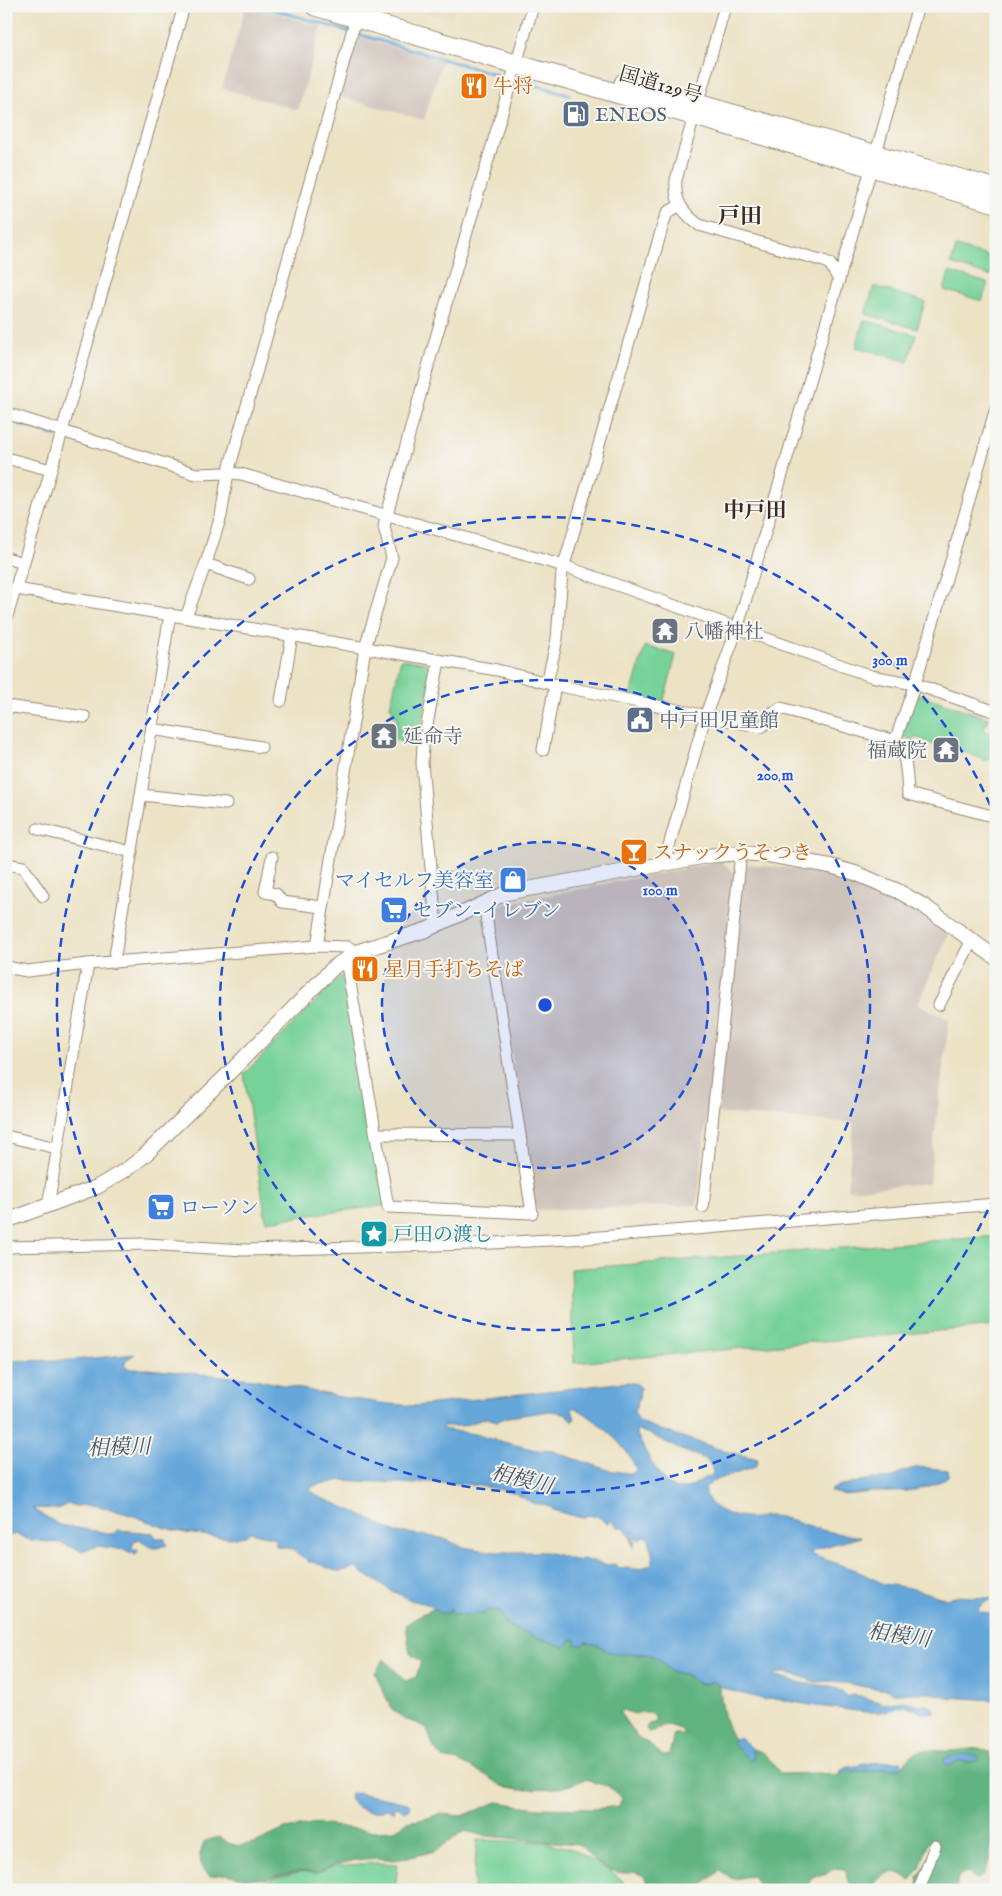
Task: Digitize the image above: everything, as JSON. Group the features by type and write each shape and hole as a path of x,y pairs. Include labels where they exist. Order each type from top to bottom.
{"highway":[{"name":"国道129号","path":"314,6 354,23 515,69 696,110 795,138 996,189"},
{"name":"国道129号","path":"795,138 996,203"},
{"path":"795,138 878,146 996,177"},
{"path":"795,138 869,176 996,216"}],"street":[{"path":"6,619 24,563 184,6"},
{"path":"317,946 365,648 392,558 384,527 386,516 533,6"},
{"path":"725,6 676,180 676,195 679,206 690,218 699,224 824,261 830,264 839,280"},
{"path":"878,146 918,6"},
{"path":"186,617 206,564 221,516 228,473 354,23"},
{"path":"664,864 705,717 738,629 869,176"},
{"path":"543,750 564,566 665,218 668,212 679,206"},
{"path":"895,741 915,684 996,408"},
{"path":"6,414 196,474 241,474 564,566 871,676 915,684 996,712"},
{"path":"13,457 51,470"},
{"path":"6,558 24,563"},
{"path":"206,564 249,579"},
{"path":"16,589 497,670 551,684 761,727 772,713 781,708 895,741 906,764 908,794 996,817"},
{"path":"114,962 170,614"},
{"path":"285,696 292,635"},
{"path":"436,926 422,763 423,746 439,661"},
{"path":"6,706 85,716"},
{"path":"152,729 208,735 254,743"},
{"path":"142,795 226,804"},
{"path":"38,829 132,852"},
{"path":"703,1207 741,853"},
{"path":"6,1221 97,1187 144,1156 334,967 351,956 436,926 506,894 707,856 741,853 768,855 830,866 877,881 924,906 996,958"},
{"path":"272,857 261,892 276,894 282,902 322,907"},
{"path":"6,864 23,868 44,896"},
{"path":"6,967 27,971 88,964 317,946 348,948 351,956 388,1207 532,1212 484,903"},
{"path":"939,1005 944,990 972,940"},
{"path":"48,1206 88,964"},
{"path":"376,1134 520,1135"},
{"path":"6,1136 57,1148"},
{"path":"6,1247 170,1245 244,1250 481,1243 588,1238 996,1204"},
{"path":"6,1235 10,1242 20,1246"},
{"path":"919,1890 934,1846"}],"shaded area":[{"path":"246,6 252,6 321,27 298,110 222,88"},
{"path":"401,6 455,6 451,20"},
{"path":"357,37 442,61 424,120 338,96 341,93"},
{"path":"721,861 734,873 697,1205 536,1210 490,912 496,906"},
{"path":"749,864 832,874 896,897 949,932 918,1004 949,1020 929,1183 847,1190 854,1123 717,1113 743,869"}],"green space":[{"path":"956,247 995,258 990,276 951,264"},
{"path":"949,272 988,283 982,301 944,290"},
{"path":"874,286 925,302 917,329 865,314"},
{"path":"864,320 916,335 908,362 856,347"},
{"path":"645,646 676,655 663,704 630,698"},
{"path":"401,659 433,664 418,744 394,740 397,717 391,715 393,708 390,707"},
{"path":"915,693 988,718 984,731 992,734 990,744 996,746 995,762 988,759 987,761 959,750 954,754 915,737 914,740 899,736"},
{"path":"341,976 346,977 387,1205 266,1221 244,1074"},
{"path":"996,1236 996,1326 574,1363 571,1269"},
{"path":"448,1608 452,1610 452,1615 483,1614 487,1609 499,1611 507,1625 564,1647 572,1639 598,1645 605,1649 640,1655 647,1654 657,1658 672,1672 684,1674 698,1683 705,1684 713,1681 720,1687 725,1719 736,1741 741,1745 763,1753 781,1774 818,1773 840,1775 846,1771 892,1769 902,1767 907,1759 924,1750 951,1751 979,1748 989,1752 991,1758 996,1760 996,1843 993,1843 991,1848 986,1871 979,1878 974,1879 970,1874 963,1873 958,1878 956,1890 917,1890 919,1887 918,1876 923,1871 936,1842 929,1842 920,1868 910,1881 899,1873 888,1873 879,1879 870,1890 851,1890 846,1870 837,1868 825,1875 817,1875 811,1878 808,1890 760,1890 753,1876 733,1879 719,1871 697,1890 651,1890 644,1876 635,1872 623,1873 607,1868 592,1858 578,1844 486,1836 464,1831 435,1851 407,1858 357,1860 334,1865 316,1873 297,1871 265,1879 244,1878 227,1874 210,1876 201,1867 200,1853 205,1841 219,1837 228,1843 239,1846 257,1842 285,1829 318,1824 372,1831 395,1830 407,1822 440,1814 462,1816 497,1802 538,1808 593,1809 619,1806 622,1798 608,1786 587,1779 561,1788 520,1789 502,1786 486,1775 458,1761 443,1758 434,1748 427,1729 417,1723 404,1719 391,1708 375,1673 384,1659 406,1681 416,1677 421,1661 410,1654 406,1625 418,1616 433,1609 440,1613","holes":["622,1710 635,1714 650,1712 655,1717 655,1722 649,1724 646,1728 648,1732 654,1732 667,1725 682,1730 684,1734 674,1734 669,1755 663,1756 648,1743 636,1736 620,1713"]},
{"path":"477,1840 544,1842 573,1849 616,1875 630,1890 473,1890"},
{"path":"377,1863 398,1864 395,1890 253,1890 262,1883 292,1873"}],"water":[{"name":"相模川","path":"135,1354 126,1360 124,1365 130,1369 254,1379 340,1397 416,1406 627,1382 637,1384 640,1388 639,1399 634,1412 639,1421 725,1451 758,1459 755,1467 713,1481 704,1489 707,1498 717,1509 754,1519 762,1516 780,1517 826,1531 861,1537 827,1546 811,1552 812,1555 855,1570 884,1584 910,1588 947,1599 954,1596 990,1598 991,1600 983,1603 978,1609 981,1612 996,1614 996,1700 947,1697 932,1693 893,1693 888,1690 836,1683 834,1681 815,1682 800,1676 776,1673 774,1675 802,1683 832,1687 847,1697 853,1694 885,1704 903,1701 920,1705 925,1704 931,1706 935,1712 922,1714 906,1706 882,1712 865,1712 769,1698 765,1700 731,1691 713,1681 705,1684 698,1683 684,1674 672,1672 657,1658 647,1654 616,1654 598,1645 585,1642 582,1645 577,1645 576,1640 572,1639 565,1647 507,1625 499,1611 488,1609 484,1614 452,1615 452,1610 449,1608 449,1613 440,1613 427,1604 413,1601 392,1591 361,1572 358,1568 337,1571 309,1562 292,1549 277,1546 275,1538 250,1532 246,1536 228,1538 185,1533 99,1506 68,1504 57,1509 32,1508 59,1525 113,1534 117,1530 153,1533 156,1538 164,1538 167,1545 152,1548 140,1539 134,1541 132,1548 138,1550 136,1555 125,1550 98,1546 82,1551 61,1543 30,1540 15,1534 6,1537 6,1361 73,1360","holes":["573,1407 590,1417 620,1444 628,1454 636,1471 632,1474 608,1470 552,1451 536,1450 481,1435 442,1429 443,1426 462,1426 487,1418 497,1421 508,1417 550,1411 565,1413 572,1421 575,1419","636,1430 650,1434 681,1450 706,1459 712,1467 713,1473 711,1476 687,1488 680,1489 671,1486 665,1482 658,1472","341,1480 416,1484 423,1482 449,1482 507,1491 515,1493 532,1503 547,1505 555,1511 583,1518 586,1515 596,1516 608,1524 610,1520 617,1527 625,1528 633,1548 635,1542 633,1531 636,1533 636,1538 640,1540 644,1536 649,1537 653,1560 651,1565 641,1568 622,1569 614,1564 608,1565 582,1559 577,1561 547,1552 495,1552 463,1547 442,1538 396,1533 358,1513 319,1497 309,1489 316,1485"]},
{"path":"918,1467 948,1470 949,1475 936,1484 911,1490 846,1495 830,1491 838,1486 872,1479 891,1479 902,1472"},
{"path":"739,1737 752,1748 753,1760 750,1761 732,1743 732,1741"},
{"path":"966,1754 979,1756 978,1760 969,1762 959,1761 949,1766 944,1762 945,1758"},
{"path":"901,1761 902,1767 874,1771 846,1771 840,1775 840,1771 845,1768 871,1763"},
{"path":"359,1793 410,1805 404,1811 399,1807 394,1808 393,1812 386,1808 366,1811 349,1799 351,1794"}],"waterway":[{"path":"261,6 508,78"},
{"path":"514,79 569,95"},
{"path":"6,420 57,436"}],"place":[{"name":"牛将","path":"474,86"},
{"name":"ENEOS","path":"576,114"},
{"name":"八幡神社","path":"665,631"},
{"name":"中戸田児童館","path":"640,720"},
{"name":"延命寺","path":"384,736"},
{"name":"福蔵院","path":"946,750"},
{"name":"スナックうそつき","path":"634,852"},
{"name":"マイセルフ美容室","path":"513,880"},
{"name":"セブン-イレブン","path":"394,910"},
{"name":"星月手打ちそば","path":"365,969"},
{"name":"ローソン","path":"161,1207"},
{"name":"戸田の渡し","path":"374,1234"}],"district":[{"name":"戸田","path":"740,215"},
{"name":"中戸田","path":"755,510"}]}
